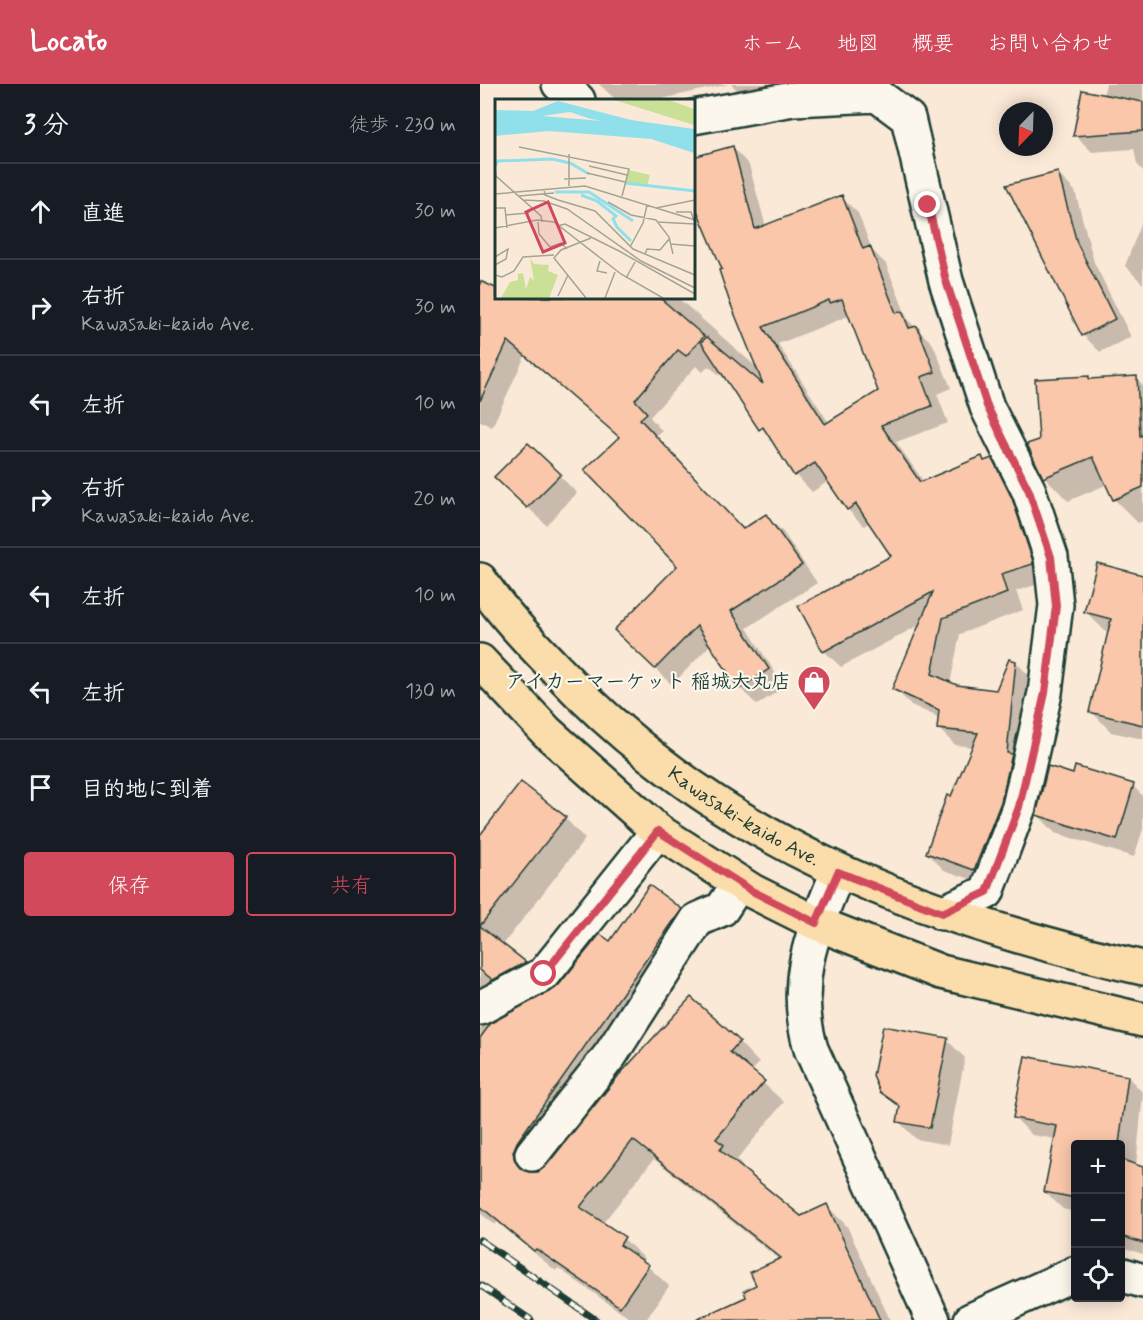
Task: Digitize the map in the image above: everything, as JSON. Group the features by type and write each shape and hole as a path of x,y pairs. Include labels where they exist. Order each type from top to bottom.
{"main road":[{"name":"Kawasaki-kaido Ave.","path":"482,588 578,692 642,749 703,795 774,840 838,872 942,913 1058,949 1143,968"},
{"path":"480,661 547,732 658,831 739,883 816,923 941,972 1030,995 1143,1020"}],"street":[{"path":"559,84 577,99"},
{"path":"694,117 793,99 877,95 908,118 946,281 987,406 1029,491 1048,546 1056,606 1045,693 1019,807 987,892 942,913"},
{"path":"480,1008 544,974 658,831"},
{"path":"838,872 816,923 803,969 803,1021 811,1049 933,1320"},
{"path":"532,1154 611,1054 697,920 722,909 739,883"},
{"path":"971,1320 1071,1275"},
{"path":"1125,1276 1143,1281"}],"building":[{"path":"1082,90 1143,102 1143,131 1073,136"},
{"path":"733,146 755,229 842,195 863,249 870,246 896,313 902,311 909,328 917,326 935,372 921,377 932,406 881,425 920,482 982,456 984,461 992,458 1012,498 1033,564 1001,574 1007,593 943,618 932,674 957,685 996,690 1009,659 1016,661 1007,753 1012,754 1001,802 974,870 926,853 947,795 951,796 978,733 937,729 939,710 892,689 933,592 823,652 798,606 891,556 856,504 847,510 815,463 794,476 763,427 759,430 701,342 707,337 763,384 729,300 719,270 722,269 694,203 694,157","holes":["842,299 878,391 825,424 763,327 829,300 830,303"]},
{"path":"1058,172 1077,243 1115,319 1082,336 1006,185"},
{"path":"480,281 495,288 495,298 660,298 704,336 686,356 678,350 635,400 647,413 640,419 743,529 766,514 802,565 731,611 769,669 739,689 697,626 655,669 614,630 677,566 584,470 619,437 508,341 480,401"},
{"path":"1089,376 1089,379 1137,376 1140,436 1143,435 1143,487 1113,500 1093,457 1043,478 1027,444 1039,440 1035,379"},
{"path":"528,443 561,474 527,508 494,477"},
{"path":"1097,563 1143,575 1143,725 1089,712 1111,619 1084,612"},
{"path":"1048,766 1073,774 1075,766 1134,784 1117,840 1036,815"},
{"path":"521,782 566,817 480,926 480,835"},
{"path":"649,885 682,909 517,1142 513,1152 515,1161 520,1168 529,1172 538,1172 546,1166 619,1075 691,997 740,1041 730,1052 765,1081 716,1139 724,1145 720,1150 801,1216 827,1204 880,1320 696,1320 746,1297 744,1291 756,1285 750,1272 781,1258 633,1140 580,1207 625,1237 620,1245 649,1265 620,1307 536,1249 534,1251 480,1206 480,1038 491,1023 558,986 600,934 610,941"},
{"path":"480,926 526,962 493,980 480,970"},
{"path":"883,1026 948,1038 930,1128 897,1122 900,1106 880,1092 873,1076"},
{"path":"1025,1056 1128,1076 1120,1140 1071,1140 1071,1197 1044,1192 1057,1126 1013,1118"},
{"path":"1125,1161 1143,1167 1143,1243 1125,1238"}],"railway":[{"path":"480,1240 596,1320"},
{"path":"480,1285 531,1320"}],"place":[{"name":"アイカーマーケット 稲城大丸店","path":"814,711"}],"route":[{"path":"544,974 658,831 752,891 816,923 838,872 942,913 987,892 1019,807 1045,693 1056,606 1051,557 1029,491 987,406 946,281 928,205"}]}
